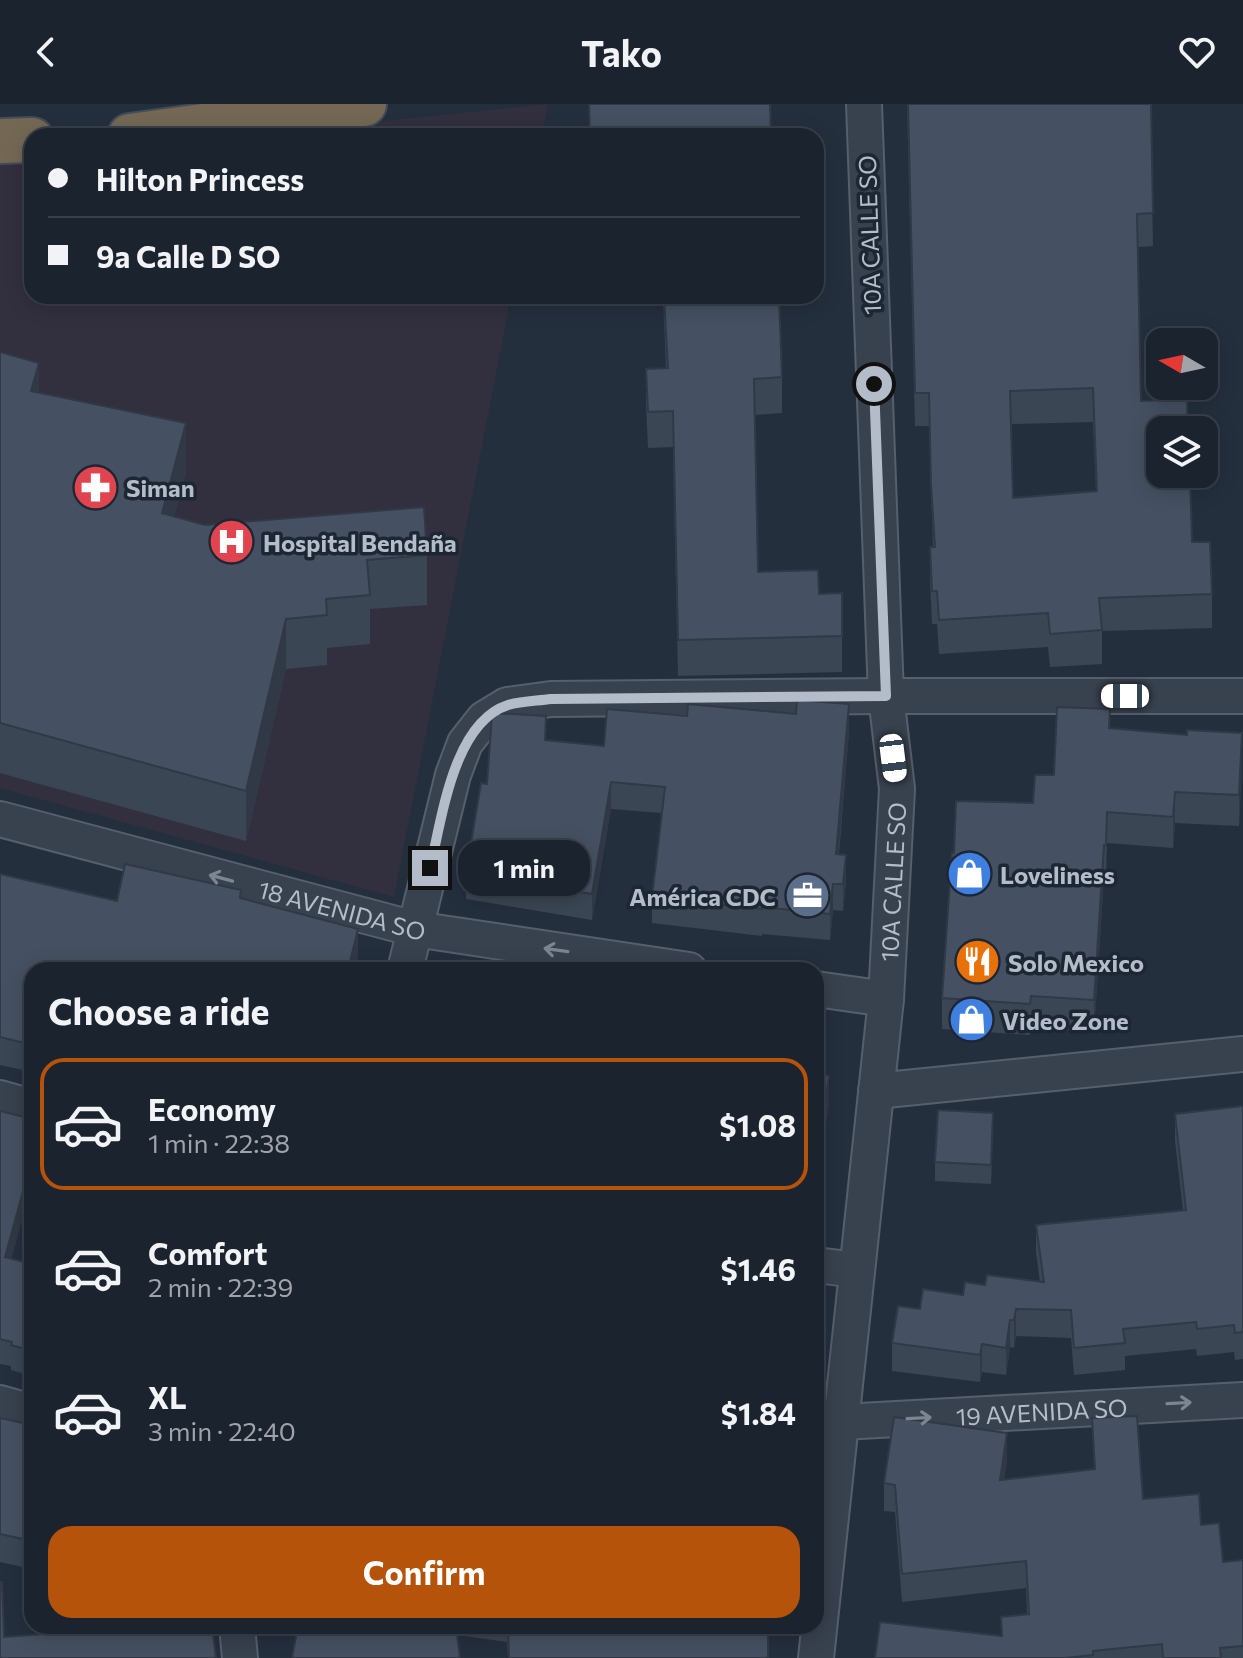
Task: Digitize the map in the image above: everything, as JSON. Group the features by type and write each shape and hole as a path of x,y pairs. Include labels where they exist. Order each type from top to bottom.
{"highway":[{"path":"188,128 364,104"},
{"path":"0,141 24,140"}],"street":[{"name":"10A CALLE SO","path":"824,1545 842,1422 886,999 897,789 886,696 864,104"},
{"path":"407,962 453,775 465,743 484,719 507,705 551,699 1243,696"},
{"name":"18 AVENIDA SO","path":"0,819 415,929 636,962"},
{"path":"824,990 886,999"},
{"path":"876,1091 1243,1054"},
{"path":"0,1098 24,1105"},
{"path":"824,1266 857,1270"},
{"name":"19 AVENIDA SO","path":"842,1422 1243,1400"},
{"path":"0,1403 24,1410"},
{"path":"238,1634 240,1658"},
{"name":"10A CALLE SO","path":"816,1658 817,1634"}],"shaded area":[{"path":"548,104 544,128 317,128"},
{"name":"Hospital Bendaña","path":"24,159 24,304 509,304 394,897 0,788 0,161"}],"building":[{"path":"589,104 770,104 771,128 590,128"},
{"path":"908,104 1151,104 1153,213 1137,214 1141,401 1187,400 1188,416 1146,416 1146,488 1190,488 1192,542 1210,542 1212,594 1099,598 1102,630 1050,634 1048,613 939,620 937,591 932,591 930,547 935,547 929,393 915,393","holes":["1093,388 1097,491 1013,498 1010,391"]},
{"path":"664,304 779,304 782,377 754,379 758,572 818,570 819,594 842,593 842,636 678,640 673,411 648,412 646,369 668,368"},
{"path":"0,352 39,363 31,391 186,423 162,513 205,525 424,507 427,555 367,560 370,595 326,599 327,615 286,619 246,791 0,723"},
{"path":"797,700 849,704 836,854 846,855 843,884 833,884 830,914 652,897 665,787 611,782 592,894 466,873 481,783 487,784 493,713 546,716 545,740 604,746 607,709 687,716 688,704 796,714"},
{"path":"1057,707 1110,709 1109,728 1187,735 1187,730 1242,733 1239,795 1175,792 1173,817 1107,812 1094,1000 1031,996 1030,1004 942,998 956,801 1033,803 1035,775 1054,775"},
{"path":"125,864 241,890 240,898 358,929 350,962 24,962 24,1043 0,1037 0,874 117,901"},
{"path":"824,1075 829,1076 824,1107"},
{"path":"1243,1106 1243,1332 1235,1333 1234,1325 1197,1329 1196,1322 1123,1329 1125,1343 1074,1348 1071,1310 1016,1309 1014,1320 1010,1320 1006,1348 982,1344 980,1355 892,1343 898,1306 920,1309 923,1289 963,1295 965,1282 985,1285 987,1275 1044,1282 1036,1225 1186,1210 1175,1114"},
{"path":"938,1110 993,1113 991,1165 935,1162"},
{"path":"0,1111 24,1117 24,1188 5,1257 24,1262 24,1349 0,1339"},
{"path":"1137,1416 1143,1499 1199,1494 1201,1525 1219,1523 1223,1562 1243,1560 1243,1646 1220,1648 1221,1658 1163,1658 1162,1644 1093,1651 1093,1655 1065,1658 875,1658 880,1622 1002,1636 1001,1617 1029,1614 1026,1561 902,1574 895,1485 884,1483 894,1417 1007,1433 1000,1480 1095,1469 1092,1418"},
{"path":"0,1418 24,1423 24,1539 0,1534"},
{"path":"2,1582 4,1637 46,1634 213,1634 216,1658 0,1658"},
{"path":"296,1634 457,1634 460,1658 292,1658"},
{"path":"508,1634 768,1634 768,1658 509,1658"}],"place":[{"name":"Siman","path":"95,487"},
{"name":"Hospital Bendaña","path":"232,542"},
{"name":"Loveliness","path":"969,874"},
{"name":"América CDC","path":"807,896"},
{"name":"Solo Mexico","path":"977,962"},
{"name":"Video Zone","path":"971,1020"}],"route":[{"path":"430,868 453,775 465,743 484,719 507,705 551,699 886,696 874,384"}]}
